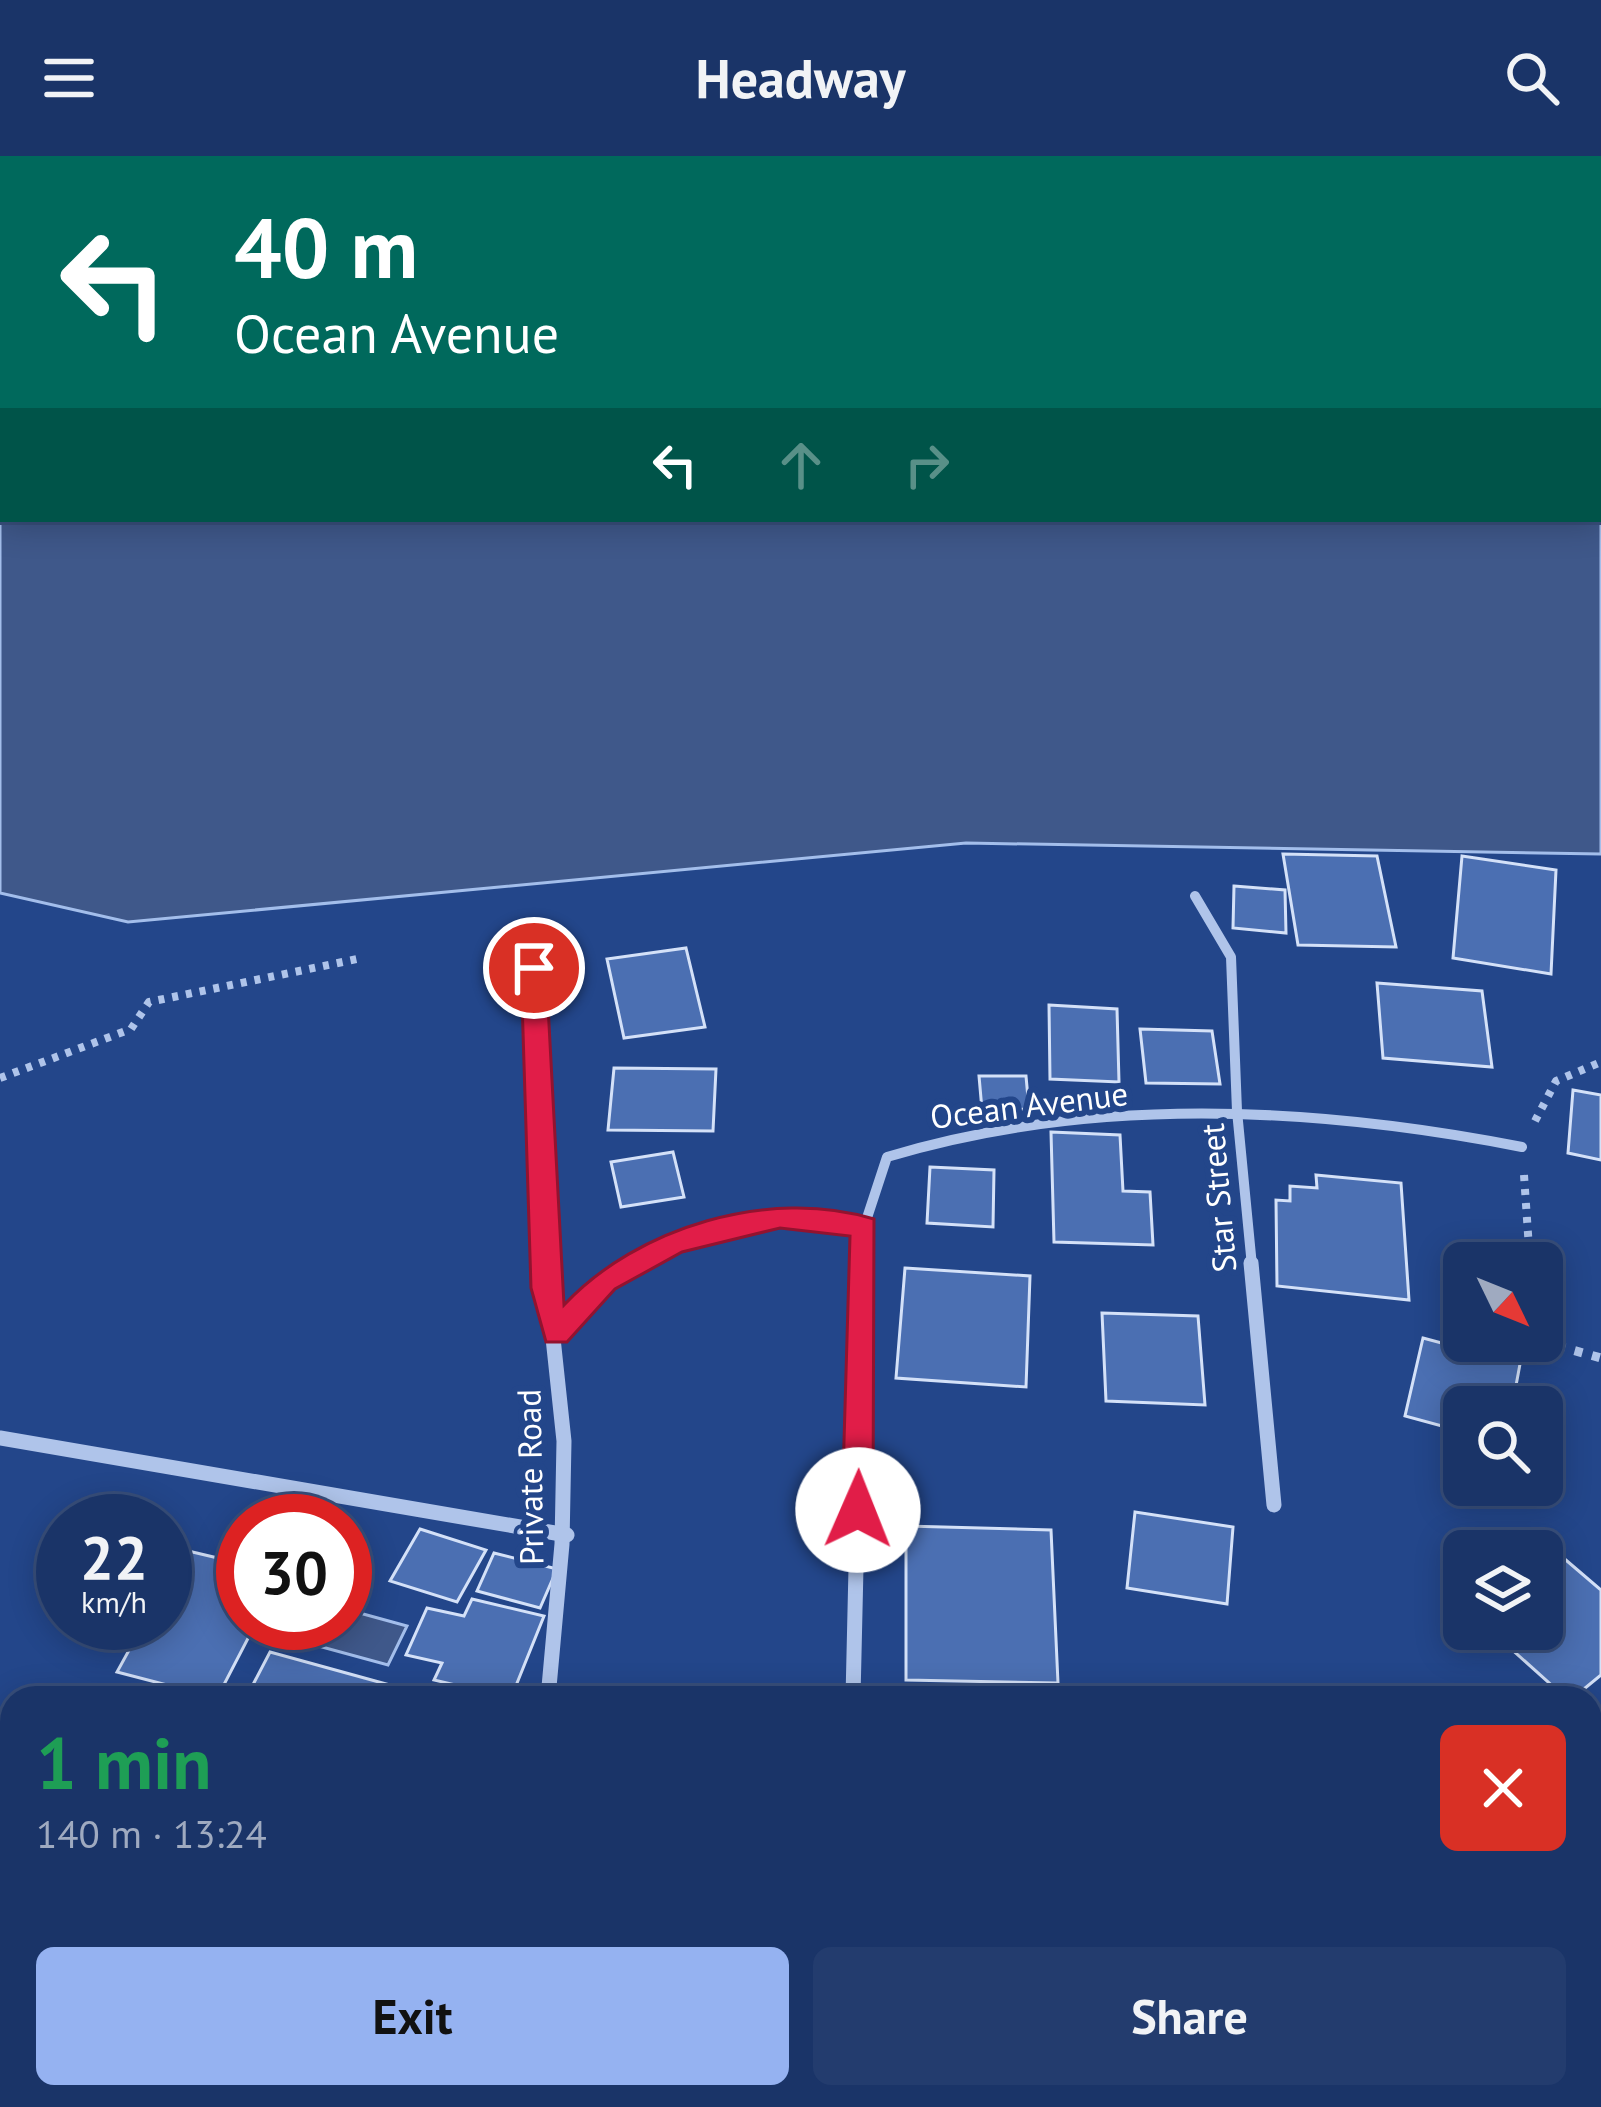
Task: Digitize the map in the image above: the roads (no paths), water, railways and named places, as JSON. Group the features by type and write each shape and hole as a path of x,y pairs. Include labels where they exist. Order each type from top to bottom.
{"street":[{"name":"Star Street","path":"1195,896 1231,957 1237,1111 1274,1504"},
{"name":"Private Road","path":"534,968 546,1288 556,1334 567,1535 549,1686"},
{"name":"Ocean Avenue","path":"864,1227 887,1157 915,1146 1043,1124 1237,1111 1482,1137 1522,1147"},
{"path":"556,1334 605,1281 674,1243 780,1217 864,1227 853,1686"},
{"path":"0,1438 567,1535"}],"water":[{"path":"0,522 1601,522 1601,854 966,843 128,922 0,893"},
{"path":"372,1616 407,1626 388,1665 333,1650 372,1650"}]}
